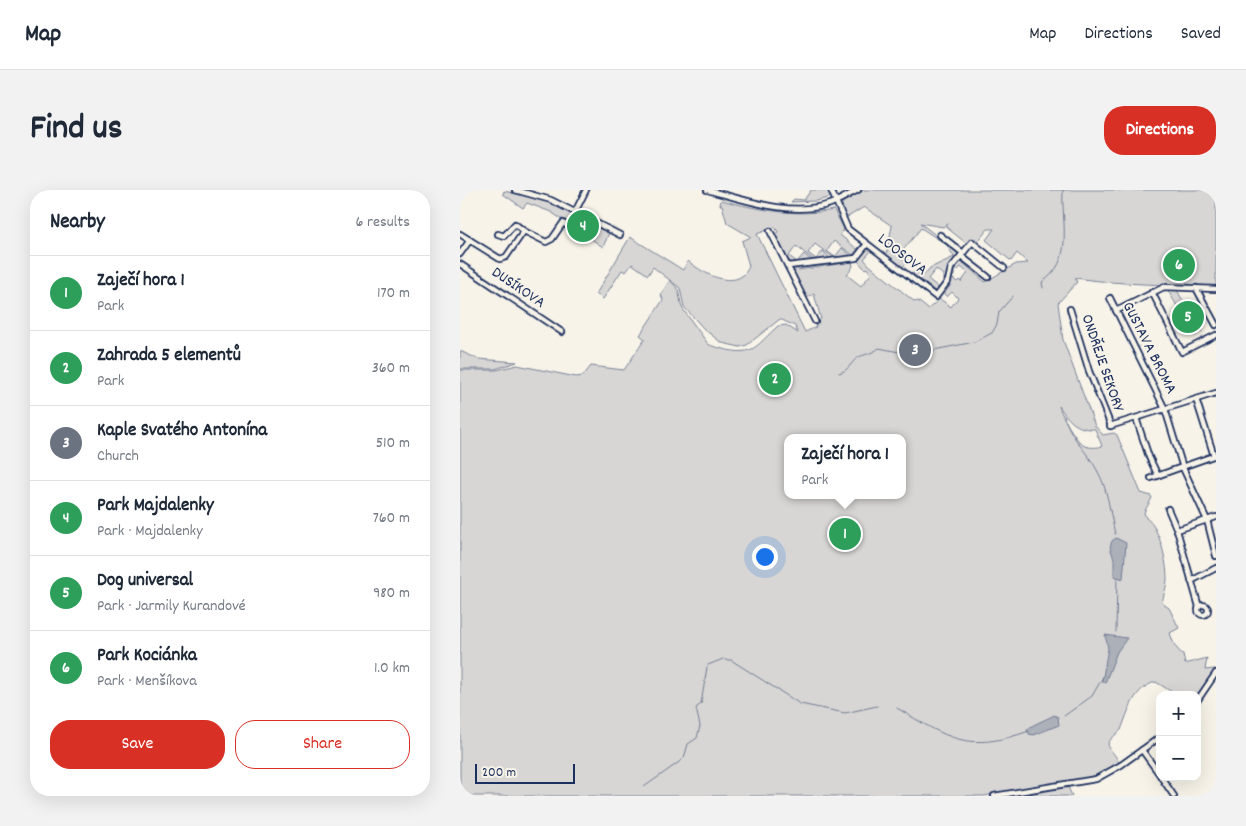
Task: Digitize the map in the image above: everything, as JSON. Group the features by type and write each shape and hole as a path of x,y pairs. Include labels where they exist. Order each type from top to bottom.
{"street":[{"path":"460,195 461,190"},
{"path":"515,190 551,200 620,235"},
{"path":"575,212 586,190"},
{"path":"707,190 784,207 806,208 836,202 858,190"},
{"name":"LOOSOVA","path":"831,190 848,229 936,298 948,281 951,268 962,255"},
{"path":"498,234 504,236 515,224 524,231 546,242 552,240 563,223 582,236"},
{"name":"DUSÍKOVA","path":"460,234 497,258 504,259 524,231"},
{"path":"770,231 815,322"},
{"path":"940,235 988,277"},
{"path":"460,254 470,240"},
{"path":"962,255 972,242 1004,268"},
{"path":"788,266 856,258 867,244"},
{"name":"DUSÍKOVA","path":"460,264 562,332"},
{"path":"1116,311 1164,287 1216,289"},
{"path":"1196,288 1216,325"},
{"path":"1152,292 1182,352 1216,335"},
{"name":"GUSTAVA BROMA","path":"1110,298 1165,409 1184,468 1207,520 1216,556"},
{"name":"ONDŘEJE SEKORY","path":"1070,309 1088,371 1110,426"},
{"path":"1165,409 1216,393"},
{"path":"1152,478 1215,456 1196,399"},
{"name":"GUSTAVA BROMA","path":"1110,426 1165,409"},
{"path":"1136,418 1147,453 1158,476"},
{"path":"1168,509 1177,530 1199,607"},
{"path":"1177,530 1216,517"},
{"path":"1191,581 1216,568"},
{"path":"1201,695 1216,673"},
{"path":"994,796 1096,779 1156,740"},
{"path":"1142,750 1156,770"},
{"path":"1164,781 1174,796"}],"shaded area":[{"path":"811,190 829,190 832,197 816,201 791,202 794,199 804,200"},
{"path":"864,190 1216,190 1216,288 1110,282 1075,278 1077,282 1058,303 1063,340 1095,426 1103,435 1114,433 1117,435 1141,493 1152,498 1144,512 1159,537 1164,555 1167,579 1162,603 1169,608 1179,628 1170,633 1173,642 1183,654 1185,664 1207,658 1205,670 1215,669 1200,691 1171,691 1156,682 1142,689 1129,708 1121,730 1108,745 1119,762 1094,777 984,796 460,796 460,370 497,370 517,365 576,377 583,376 591,366 624,370 645,339 640,335 663,300 661,294 670,280 653,267 648,275 632,264 626,272 622,270 603,299 596,294 630,237 683,270 688,261 706,273 721,279 736,279 742,276 749,266 742,241 751,237 727,223 722,205 720,205 721,200 749,207 791,213 834,210 844,229 840,235 857,249 862,244 853,255 834,241 827,251 835,257 842,248 851,256 834,258 815,244 808,253 816,259 823,251 831,259 815,261 796,246 789,256 797,262 804,254 812,261 793,264 788,259 775,234 778,232 775,227 757,234 805,332 816,327 815,323 821,319 814,294 806,298 794,273 796,268 798,270 852,262 853,266 847,275 861,286 871,274 858,261 867,248 871,251 864,259 869,265 915,302 918,301 928,309 940,299 951,307 958,298 952,292 947,297 944,294 952,283 949,280 953,271 956,273 952,278 957,282 959,280 961,282 968,273 961,267 957,271 954,269 961,261 985,282 1016,264 1028,263 1017,253 1011,261 986,240 994,229 988,229 978,241 974,238 970,243 966,243 946,227 948,223 943,227 920,223 959,253 943,281 943,275 936,269 928,279 938,287 935,291 913,274 915,270 923,276 930,268 954,257 947,245 921,228 899,255 906,263 902,268 886,255 892,226 864,207 848,217 844,216 842,203","holes":["671,281 680,288 684,307 705,330 722,343 740,347 747,345 780,319 795,326 798,333 786,325 778,326 759,344 749,350 734,351 712,346 708,344 682,308 678,289","1059,406 1073,423 1082,428 1095,429 1102,446 1087,447 1083,445 1069,427"]},
{"path":"504,191 552,202 580,216 579,218 609,233 603,247 551,212 527,203 523,208 503,194"},
{"path":"1167,289 1176,289 1202,331 1195,336"},
{"path":"460,351 478,359 517,362 495,369 460,369"},
{"path":"1116,538 1126,543 1123,579 1114,576 1114,559 1110,547 1112,541"},
{"path":"1105,635 1127,638 1117,652 1105,683 1102,682 1108,648"},
{"path":"1054,715 1058,717 1059,725 1034,735 1029,734 1027,730 1029,728"},
{"path":"1068,787 1072,796 1007,796"}],"waterway":[{"path":"1043,288 1042,282 1052,273 1059,263 1063,252 1063,190"},
{"path":"922,353 924,357 934,350 974,342 992,333 997,324 999,312 1013,296"},
{"path":"839,373 847,369 857,358 874,352 879,348 899,352"},
{"path":"1066,421 1072,434 1101,477 1115,534"},
{"path":"1116,632 1117,578"},
{"path":"708,665 723,659"},
{"path":"725,660 731,660 800,704 845,713 877,706"},
{"path":"684,758 688,744 697,738 700,726 696,708 701,704 707,667"},
{"path":"1064,716 1092,696 1104,675"},
{"path":"897,708 946,735 974,742 1008,738 1029,731"},
{"path":"644,787 682,760"}],"place":[{"name":"Park Majdalenky","path":"583,226"},
{"name":"Park Kociánka","path":"1179,265"},
{"name":"Dog universal","path":"1188,317"},
{"name":"Kaple Svatého Antonína","path":"915,350"},
{"name":"Zahrada 5 elementů","path":"775,379"},
{"name":"Zaječí hora 1","path":"845,534"}]}
